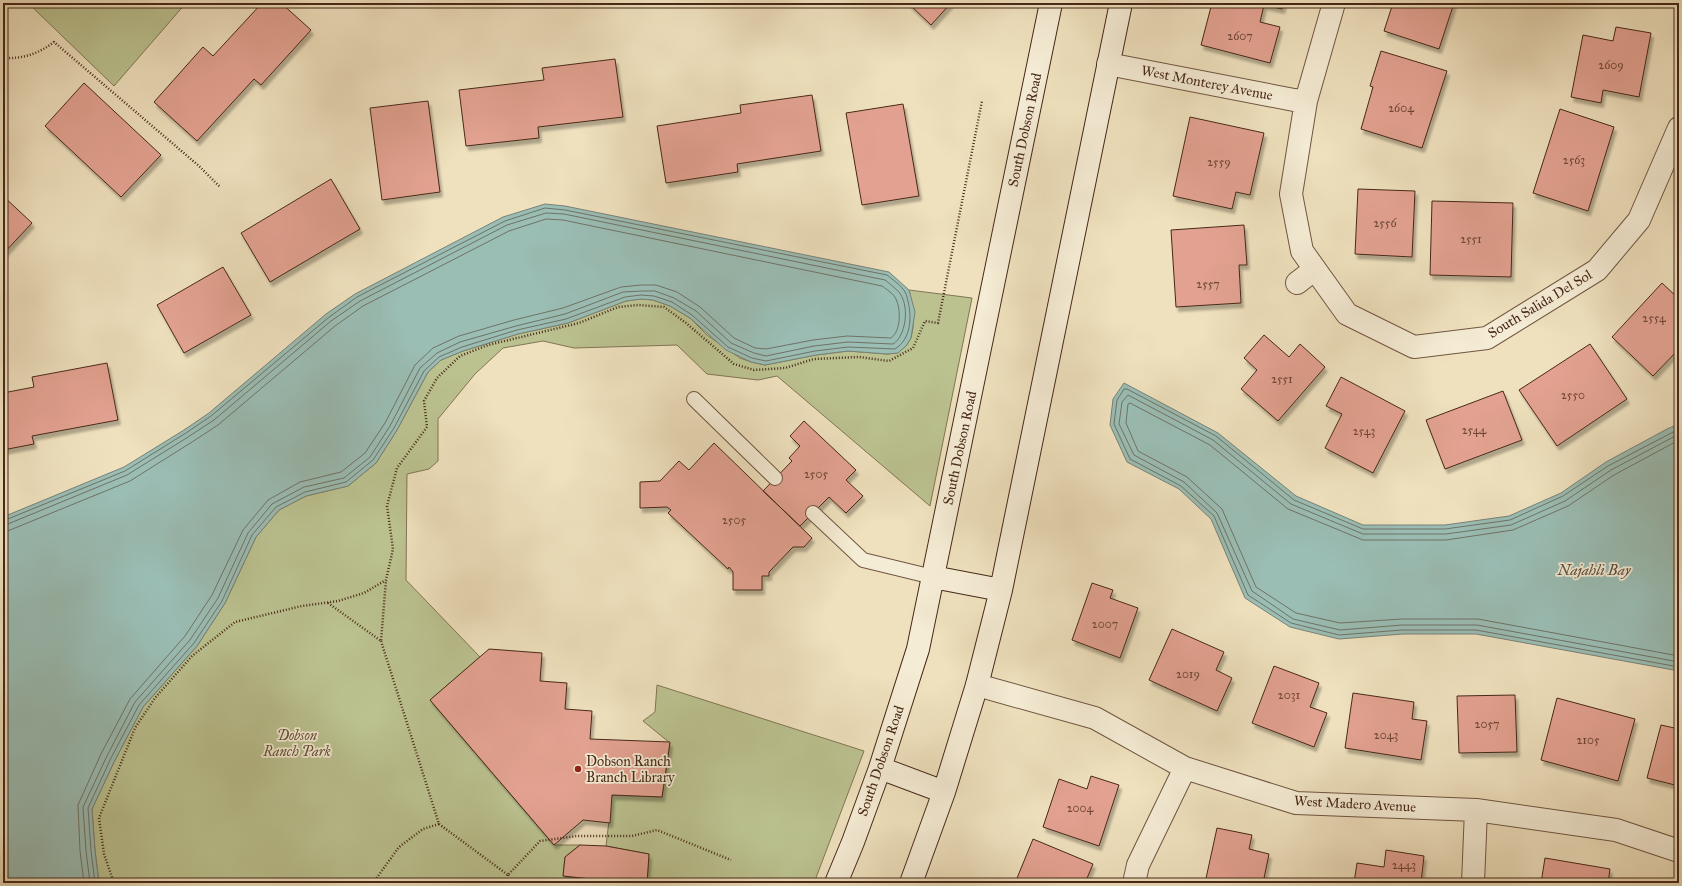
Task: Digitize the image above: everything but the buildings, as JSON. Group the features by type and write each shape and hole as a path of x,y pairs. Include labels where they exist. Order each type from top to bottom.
{"main road":[{"name":"South Dobson Road","path":"836,883 853,842 880,768 918,649 1051,3"},
{"path":"911,883 944,792 977,685 1001,590 1121,3"},
{"path":"1297,283 1315,269 1302,251 1291,194 1306,100 1334,3"},
{"name":"West Monterey Avenue","path":"1108,64 1294,100 1306,100"},
{"name":"South Salida Del Sol","path":"1315,269 1347,314 1414,347 1487,338 1597,270 1639,220 1679,128"},
{"path":"933,577 1001,590"},
{"name":"West Madero Avenue","path":"977,685 1095,718 1185,768 1296,803 1476,810 1616,830 1679,850"},
{"path":"880,768 944,792"},
{"path":"1134,883 1138,865 1185,768"},
{"path":"1473,883 1476,810"}],"lane":[{"path":"694,400 775,478"},
{"path":"813,514 863,560 933,577"}],"path":[{"path":"3,58 28,57 54,42 199,166 220,187"},
{"path":"508,875 439,824 381,641 386,580 393,549 386,506 397,468 427,428 424,401 436,378 460,356 488,345 579,323 618,307 638,305 664,307 686,323 734,364 754,370 785,368 814,359 859,358 889,361 914,348 925,321 938,323 982,101"},
{"path":"114,883 104,854 99,818 135,728 155,698 192,656 235,622 302,606 338,601 364,592 386,580"},
{"path":"327,603 381,641"},
{"path":"373,883 399,847 423,828 439,824"},
{"path":"508,883 508,875 540,841 577,836 632,836 657,830 731,860"}],"green space":[{"path":"28,3 186,3 114,86"},
{"name":"Dobson Ranch Park","path":"909,290 972,298 930,506 777,376 758,380 707,374 677,345 574,348 543,341 503,348 475,374 438,419 438,461 429,469 407,474 406,580 480,657 430,700 554,845 580,845 565,857 563,876 629,883 99,883 92,809 115,760 143,707 197,646 225,603 256,537 279,510 306,496 348,486 376,463 397,430 428,372 441,360 463,351 518,334 568,323 626,301 641,299 653,300 670,306 690,318 707,335 740,358 765,365 816,355 848,351 887,354 897,353 906,346 911,338 913,328 914,312"},
{"path":"657,685 864,751 814,883 647,883 649,854 606,846 612,795 662,797 670,743 643,721 655,712"}],"water":[{"path":"545,204 565,206 889,272 909,290 915,312 911,338 906,346 898,353 887,354 848,351 816,355 765,365 751,362 726,350 690,318 670,306 653,300 641,299 626,301 568,323 518,334 463,351 441,360 428,372 397,430 376,463 348,486 306,496 279,510 256,537 225,603 197,646 143,707 115,760 92,809 99,883 3,883 3,517 124,467 209,413 326,314 355,294 503,217"},
{"name":"Najahli Bay","path":"1124,383 1218,433 1296,496 1363,525 1445,525 1509,516 1561,493 1606,462 1679,424 1679,671 1476,634 1403,634 1339,639 1290,627 1245,598 1211,519 1179,489 1127,462 1110,425 1113,399"}],"place":[{"name":"Dobson Ranch Branch Library","path":"578,769"}]}
